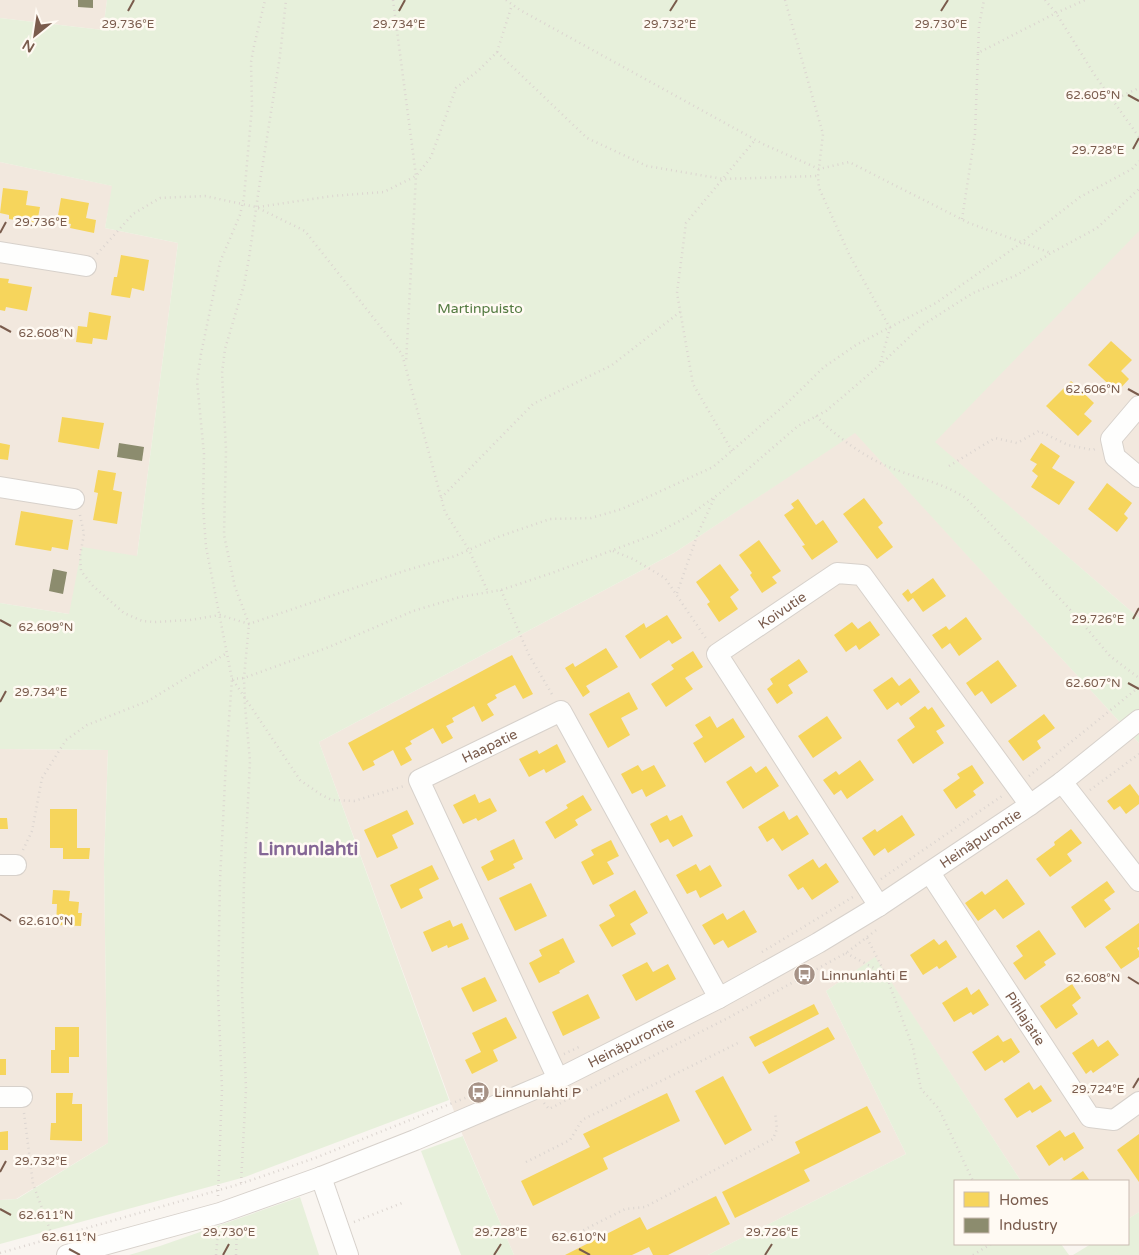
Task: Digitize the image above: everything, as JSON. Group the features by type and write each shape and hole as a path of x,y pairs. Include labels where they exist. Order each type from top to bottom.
{"street":[{"path":"0,252 86,266"},
{"path":"1139,406 1111,439 1115,457 1139,477"},
{"path":"0,487 74,499"},
{"name":"Koivutie","path":"717,654 837,573 862,574 1030,805"},
{"path":"717,654 879,906"},
{"path":"561,711 719,998"},
{"name":"Haapatie","path":"419,780 561,711"},
{"name":"Heinäpurontie","path":"67,1255 220,1213 321,1177 415,1140 553,1070 719,998 818,943 930,873 1062,782 1139,720"},
{"path":"419,780 553,1070"},
{"path":"1062,782 1139,881"},
{"name":"Pihlajatie","path":"930,873 1090,1117 1114,1120 1139,1102"},
{"path":"0,1097 22,1097"},
{"path":"321,1177 348,1255"}],"path":[{"path":"216,1255 220,1213 217,1190 222,1089 218,992 220,880 232,679 206,547 202,506 204,454 197,381 220,262 240,215 247,179 252,107 251,62 265,0"},
{"path":"240,1184 246,1089 242,992 244,881 250,761 244,678 249,624 235,586 224,535 226,450 222,373 231,325 244,285 250,258 256,207 280,56 286,0"},
{"path":"393,0 416,176 406,367"},
{"path":"506,0 630,72 756,140 819,169 849,162 962,219 1051,253"},
{"path":"785,0 823,134 818,176 819,188 850,256 890,328 880,365"},
{"path":"962,219 975,134 979,26 984,0"},
{"path":"1045,0 1056,13 1096,77 1139,137"},
{"path":"978,53 1085,0"},
{"path":"256,207 332,196 384,192 416,176 431,158 456,88 479,70 497,52 512,4"},
{"path":"497,52 587,138 647,166 723,180 818,176"},
{"path":"1113,101 1139,88"},
{"path":"732,451 693,384 677,293 686,223 756,140"},
{"path":"74,499 82,519 84,534 80,556 81,570 92,586 116,608 132,618 142,621 190,620 220,615 249,624 404,571 455,556 498,537 550,520 592,518 622,509 713,467 786,404 824,367 856,345 936,303 1023,242 1080,197 1132,169 1139,161"},
{"path":"232,679 244,678 329,647 412,611 460,597 501,590 654,535 687,517 715,497 798,426 826,410 880,365 921,326 973,293 1017,275 1051,253 1097,228 1139,189"},
{"path":"86,266 133,214 160,198 204,196 256,207 305,231 402,354 445,512 476,563 488,592"},
{"path":"441,498 532,404 612,365 680,312"},
{"path":"816,416 833,434 878,462 953,490 967,499 1077,617 1110,656 1139,678"},
{"path":"949,466 995,438 1017,443 1039,432 1068,446 1093,450 1111,439"},
{"path":"676,594 698,533 715,497"},
{"path":"611,551 633,558 665,578 717,654"},
{"path":"501,590 529,655 561,711"},
{"path":"8,865 32,831 42,778 66,740 87,725 148,701 228,653"},
{"path":"232,679 300,780 326,797 332,800 354,801 419,780"},
{"path":"762,953 868,888 1016,786 1139,687"},
{"path":"866,938 886,975 913,1048 921,1089 939,1109 972,1180"},
{"path":"846,952 886,975"},
{"path":"526,1162 570,1140 582,1120 740,1042"},
{"path":"553,1070 583,1045"},
{"path":"0,1253 240,1184 315,1158 478,1092"},
{"path":"22,1097 33,1184 53,1238"},
{"path":"570,1237 625,1209 645,1207 773,1139 777,1129 775,1112"},
{"path":"338,1228 402,1203"},
{"path":"236,1255 238,1224"},
{"path":"973,1255 989,1245"}],"shaded area":[{"path":"0,0 107,0 103,30 0,18"},
{"path":"0,162 113,186 105,228 178,243 137,556 69,614 0,603"},
{"path":"1139,230 1139,618 934,442"},
{"path":"855,432 1139,743 1139,1212 1129,1218 1129,1180 1020,1180 875,958 826,991 906,1154 708,1255 514,1255 463,1136 319,742 674,553"},
{"path":"0,749 108,750 104,863 108,1143 16,1199 0,1200"}],"green space":[{"name":"Martinpuisto","path":"107,0 1139,0 1139,231 935,442 1139,618 1139,743 855,433 674,553 319,742 449,1100 245,1177 0,1244 0,1200 17,1199 108,1143 104,863 108,750 0,749 0,603 69,614 82,547 137,556 178,243 105,228 112,186 0,162 0,18 103,30"},
{"path":"875,957 1020,1180 954,1180 954,1245 1062,1245 1069,1255 708,1255 906,1154 826,991"},
{"path":"463,1136 514,1255 461,1255 421,1151"},
{"path":"300,1197 319,1255 129,1255 160,1246"},
{"path":"1139,1212 1139,1255 1073,1255 1089,1245 1129,1245 1129,1218"}],"building: Homes":[{"path":"3,188 28,191 26,205 40,207 37,223 9,219 9,215 0,213"},
{"path":"61,198 89,203 86,218 96,220 94,233 70,228 71,224 57,221"},
{"path":"121,255 149,260 144,291 132,288 130,298 111,295"},
{"path":"0,278 9,279 8,283 32,287 27,311 6,307 5,311 0,310"},
{"path":"89,312 111,316 107,340 93,338 92,344 76,342 78,326 87,327"},
{"path":"1111,341 1132,360 1121,371 1129,379 1117,392 1088,365"},
{"path":"1071,381 1094,403 1084,414 1092,421 1078,436 1046,406"},
{"path":"62,417 104,423 99,449 58,442"},
{"path":"0,443 10,445 8,460 0,459"},
{"path":"1041,443 1060,456 1052,468 1075,482 1059,505 1031,487 1038,476 1032,471 1037,464 1030,460"},
{"path":"98,470 116,473 113,490 122,492 117,524 93,520 98,493 94,492"},
{"path":"1107,483 1132,503 1124,514 1128,518 1117,532 1088,509"},
{"path":"864,498 883,523 878,527 893,547 877,559 843,514"},
{"path":"798,499 816,525 823,520 838,542 812,560 802,546 805,545 784,515 794,508 791,504"},
{"path":"21,511 73,520 68,550 52,547 51,551 15,545"},
{"path":"759,540 781,571 772,577 777,583 762,593 750,575 752,573 739,555"},
{"path":"720,564 739,590 730,597 738,609 719,622 707,604 710,602 696,582"},
{"path":"933,578 946,596 923,612 913,598 908,602 902,594 908,589 911,594"},
{"path":"667,615 682,638 672,644 669,640 640,659 625,636 644,623 646,628"},
{"path":"966,617 982,639 959,656 950,643 942,649 932,635 946,626 949,630"},
{"path":"870,621 880,635 859,650 856,645 846,652 834,635 852,622 858,629"},
{"path":"606,648 618,667 586,686 590,692 583,697 565,668 573,663 575,667"},
{"path":"693,651 703,667 685,678 693,689 666,707 651,684 674,669 671,665"},
{"path":"512,655 533,694 523,699 515,685 495,695 497,698 487,704 494,715 482,722 474,706 452,718 454,722 446,726 453,738 442,744 433,728 410,741 412,744 405,748 412,760 401,766 393,750 373,761 375,765 363,771 348,743"},
{"path":"799,659 808,672 788,685 793,693 777,704 767,689 773,684 770,679"},
{"path":"998,660 1017,686 991,704 982,691 975,696 966,683"},
{"path":"892,677 899,686 910,678 920,692 901,706 898,702 887,710 873,690"},
{"path":"629,692 638,709 621,718 630,735 608,748 589,714"},
{"path":"925,706 928,710 932,707 945,726 936,731 944,743 913,764 897,740 915,727 909,718"},
{"path":"1044,714 1055,728 1037,741 1041,748 1023,761 1008,741"},
{"path":"710,716 717,728 733,718 745,737 705,763 693,743 703,737 695,725"},
{"path":"827,716 842,738 813,758 798,736"},
{"path":"557,744 566,762 546,773 544,769 529,777 519,759 537,750 539,754"},
{"path":"860,760 874,780 847,799 841,790 834,795 823,780 836,771 839,775"},
{"path":"638,765 642,771 654,765 666,786 646,797 642,789 632,794 621,774"},
{"path":"972,765 984,783 973,791 976,795 956,809 943,790 960,778 957,774"},
{"path":"751,766 756,773 766,766 779,786 743,809 726,782"},
{"path":"1130,784 1139,796 1139,804 1126,814 1120,806 1114,810 1107,801"},
{"path":"475,794 479,803 490,798 497,811 478,821 476,818 463,824 453,805"},
{"path":"583,795 592,810 575,820 578,825 555,839 545,822 568,808 566,805"},
{"path":"50,809 77,809 77,848 90,848 89,859 63,859 63,848 50,848"},
{"path":"407,810 414,824 392,835 398,848 377,858 364,830"},
{"path":"784,811 789,820 797,815 809,834 782,851 773,838 767,842 758,827"},
{"path":"667,815 670,821 682,815 693,836 673,847 668,839 660,843 650,824"},
{"path":"902,815 915,835 888,853 885,848 874,856 862,838 875,829 877,832"},
{"path":"0,818 7,818 8,829 0,829"},
{"path":"1071,829 1082,843 1067,854 1072,861 1050,877 1036,859 1055,845 1054,842"},
{"path":"514,839 523,859 513,864 515,868 488,881 481,867 494,860 490,851"},
{"path":"611,840 619,856 607,862 614,874 593,885 581,862 594,855 591,850"},
{"path":"813,859 819,868 826,863 839,882 812,900 803,887 798,890 788,875"},
{"path":"696,864 700,871 710,865 722,886 700,898 696,890 687,894 676,875"},
{"path":"432,865 439,879 419,889 423,898 401,909 390,885"},
{"path":"1007,879 1025,904 1003,919 995,909 978,921 965,903 982,891 985,895"},
{"path":"1107,881 1115,892 1104,900 1111,909 1085,928 1071,907"},
{"path":"531,883 547,916 515,931 499,898"},
{"path":"53,890 70,891 69,901 79,902 78,913 82,913 81,926 56,925 57,904 52,904"},
{"path":"635,890 648,913 630,924 636,934 612,947 599,925 615,916 609,905"},
{"path":"744,910 757,932 728,948 723,940 714,945 702,925 723,913 727,920"},
{"path":"450,920 453,927 462,923 469,939 448,948 447,945 432,952 423,932"},
{"path":"1139,923 1139,947 1137,948 1139,957 1121,969 1105,947"},
{"path":"1039,930 1056,954 1044,962 1046,965 1025,980 1013,963 1023,956 1016,946"},
{"path":"563,938 575,962 559,971 560,973 539,983 529,963 542,956 539,950"},
{"path":"934,939 939,945 946,940 957,957 939,969 937,966 923,975 910,955"},
{"path":"647,962 653,972 668,964 676,979 636,1001 622,975"},
{"path":"485,977 497,1001 473,1012 461,988"},
{"path":"1072,984 1081,998 1072,1005 1078,1014 1056,1029 1040,1006"},
{"path":"967,987 971,995 979,989 989,1005 973,1015 971,1012 954,1022 942,1003"},
{"path":"588,994 600,1018 563,1036 552,1012"},
{"path":"814,1004 819,1014 755,1047 749,1037"},
{"path":"506,1017 517,1038 493,1050 498,1061 472,1074 465,1060 481,1052 472,1033"},
{"path":"55,1027 79,1027 79,1057 69,1057 69,1073 51,1073 51,1050 55,1050"},
{"path":"828,1027 835,1039 769,1074 762,1062"},
{"path":"998,1035 1003,1042 1011,1038 1020,1052 1004,1063 1002,1060 985,1071 972,1052"},
{"path":"1093,1039 1098,1047 1108,1040 1119,1055 1093,1073 1091,1070 1086,1074 1072,1053"},
{"path":"0,1059 6,1059 6,1075 0,1075"},
{"path":"723,1076 752,1130 725,1145 695,1091"},
{"path":"1029,1082 1034,1090 1041,1085 1052,1101 1032,1113 1030,1110 1017,1118 1004,1099"},
{"path":"56,1093 73,1093 72,1104 82,1104 82,1141 50,1140 51,1123 56,1123"},
{"path":"667,1093 680,1121 603,1158 608,1169 533,1206 521,1181 590,1147 583,1134"},
{"path":"867,1106 881,1132 804,1170 810,1181 735,1218 722,1192 800,1153 795,1142"},
{"path":"1060,1130 1065,1137 1074,1132 1084,1148 1064,1161 1062,1157 1049,1166 1036,1146"},
{"path":"8,1131 8,1150 0,1150 0,1132"},
{"path":"1139,1134 1139,1182 1117,1150"},
{"path":"1083,1171 1089,1180 1070,1180"},
{"path":"716,1196 730,1224 668,1255 653,1255 649,1247 632,1255 565,1255 640,1217 647,1230"}],"building: Industry":[{"path":"78,0 93,0 93,8 78,7"},
{"path":"119,443 144,447 142,461 117,457"},
{"path":"53,569 67,572 63,594 49,591"}],"place":[{"name":"Linnunlahti E","path":"805,975"},
{"name":"Linnunlahti P","path":"478,1092"}],"district":[{"name":"Linnunlahti","path":"308,849"}]}
